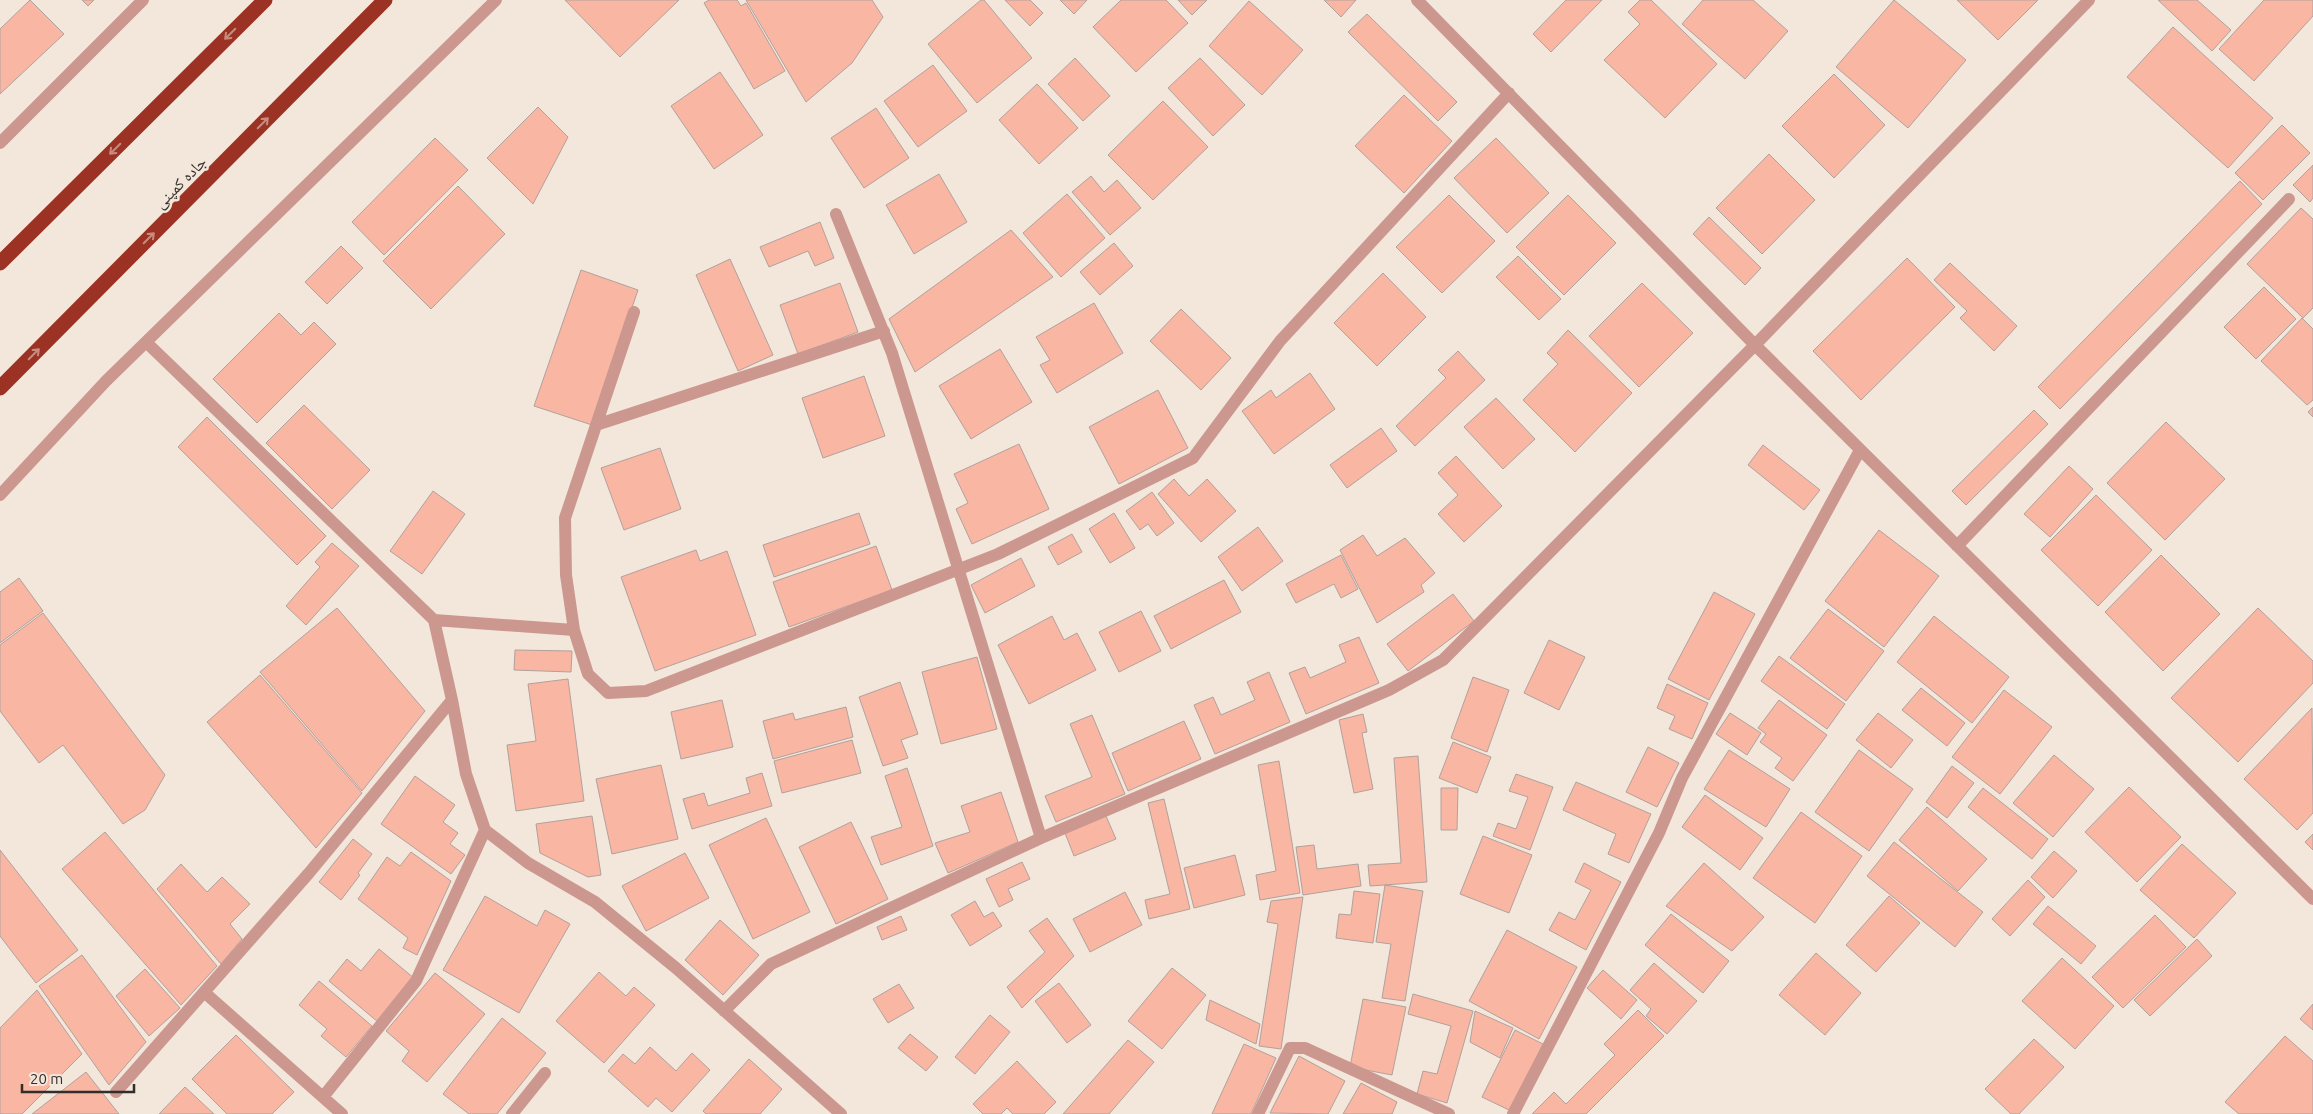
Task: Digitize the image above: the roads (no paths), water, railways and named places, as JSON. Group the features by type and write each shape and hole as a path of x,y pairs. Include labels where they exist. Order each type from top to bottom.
{"highway":[{"path":"0,263 265,0"},
{"name":"جاده کمپنی","path":"0,388 385,0"}],"street":[{"path":"0,142 143,0"},
{"path":"0,495 106,381 496,0"},
{"path":"1417,0 1755,345 2313,900"},
{"path":"724,1011 771,964 1042,838 1388,690 1443,660 1755,345 2089,0"},
{"path":"634,312 565,518 566,575 574,630 588,674 608,693 646,691 998,554 1193,458 1280,341 1509,93"},
{"path":"1957,546 2289,199"},
{"path":"836,214 892,353 1042,838"},
{"path":"596,425 884,331"},
{"path":"146,342 434,620 466,774 485,830 528,863 595,902 724,1011 841,1114"},
{"path":"1514,1114 1659,833 1682,778 1860,450"},
{"path":"434,620 574,630"},
{"path":"116,1092 309,873 452,700"},
{"path":"323,1096 416,981 485,830"},
{"path":"204,992 342,1114"},
{"path":"1258,1114 1290,1048 1305,1048 1448,1114"},
{"path":"512,1114 545,1073"}]}
